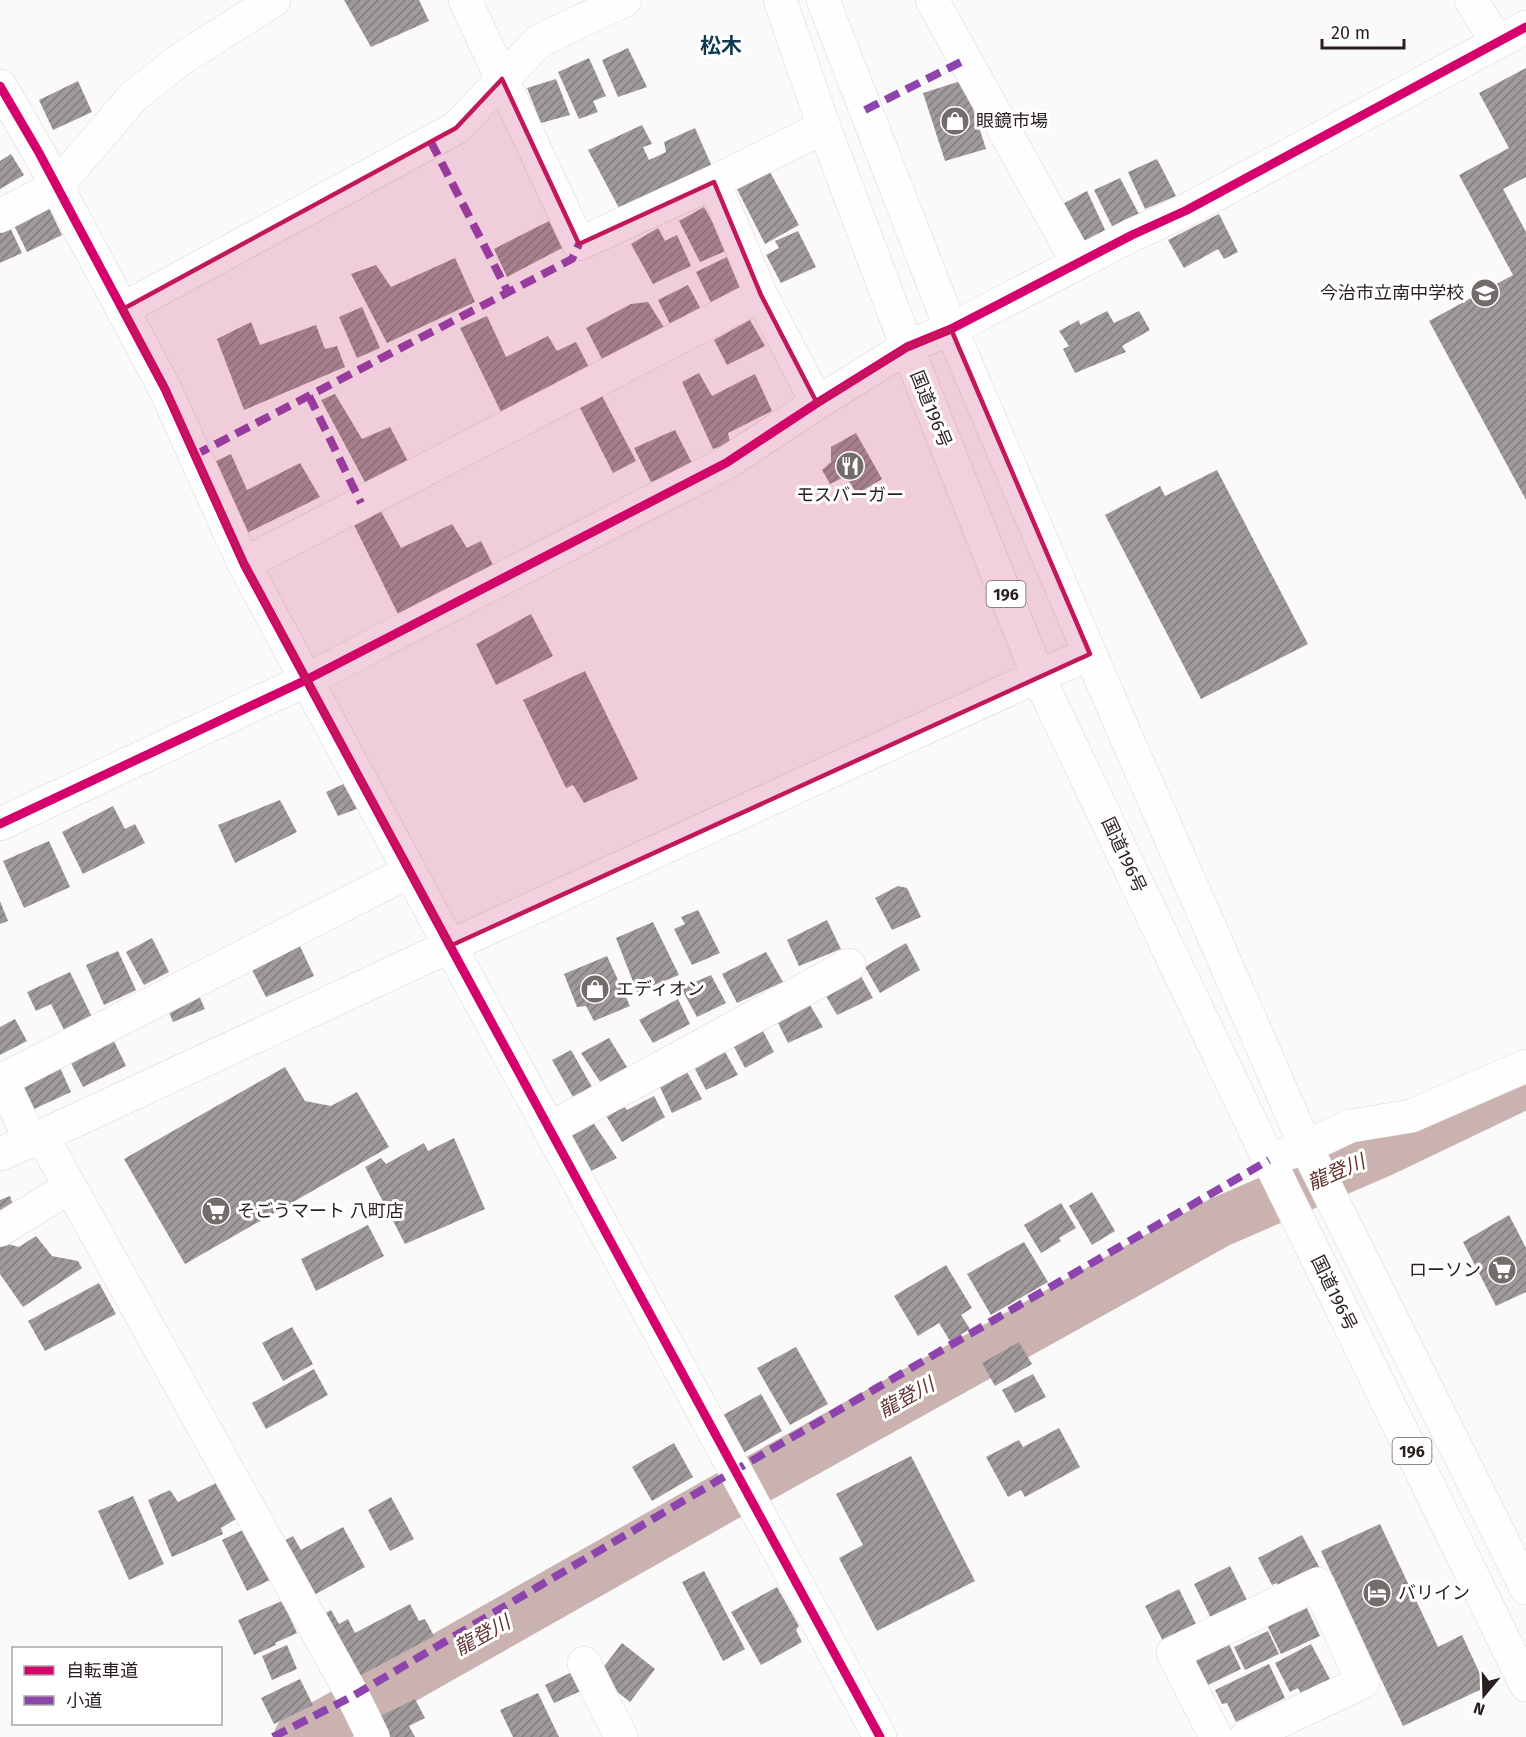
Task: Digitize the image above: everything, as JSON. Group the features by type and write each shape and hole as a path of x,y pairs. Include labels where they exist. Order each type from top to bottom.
{"main road":[{"path":"0,216 57,186 133,97 181,58 274,0"},
{"path":"465,0 579,244 714,182 824,127"},
{"path":"123,309 456,128 539,41 625,0"},
{"name":"国道196号","path":"780,0 824,127 907,348 1038,676 1297,1218 1526,1685"},
{"name":"196","path":"823,0 951,329 1090,654 1309,1152 1526,1587"},
{"path":"932,0 1078,263"},
{"path":"1472,0 1497,42"},
{"path":"0,824 306,680 726,463 817,403 907,348 951,329 1132,235 1187,210 1526,27"},
{"path":"0,86 57,186 165,389 244,564 880,1737"},
{"path":"714,182 761,295 817,403"},
{"path":"244,564 761,295"},
{"path":"0,1154 1090,654"},
{"path":"374,1737 70,1187 37,1139 2,1080 410,871"},
{"path":"549,1129 849,965"},
{"path":"1272,1165 1309,1152 1350,1126 1411,1116 1522,1076"},
{"path":"0,1230 70,1187"},
{"path":"1216,1737 1173,1653 1318,1584 1363,1682 1246,1737"},
{"path":"584,1663 621,1737"}],"highlighted area":[{"path":"502,79 579,244 714,182 761,295 817,403 907,347 951,329 1090,654 450,946 244,564 165,389 123,309 456,128"}],"building":[{"path":"344,0 419,0 429,21 371,47"},
{"path":"628,48 647,87 618,97 602,60"},
{"path":"589,58 606,96 593,101 598,112 579,119 558,72"},
{"path":"1526,68 1526,177 1503,189 1526,232 1526,500 1429,321 1513,275 1459,175 1509,148 1479,93"},
{"path":"556,79 570,115 541,123 527,88"},
{"name":"眼鏡市場","path":"964,80 986,149 945,161 923,93"},
{"path":"78,81 92,112 53,130 39,100"},
{"path":"642,125 652,144 643,147 649,160 666,152 664,142 695,128 713,169 619,208 588,150"},
{"path":"11,154 24,175 0,189 0,161"},
{"path":"1157,159 1176,196 1145,209 1128,172"},
{"path":"770,172 799,225 765,244 737,189"},
{"path":"1120,178 1140,216 1113,228 1094,190"},
{"path":"1087,191 1107,234 1081,246 1059,206"},
{"path":"46,202 62,235 27,252 11,219"},
{"path":"704,207 728,250 700,262 679,221"},
{"path":"1219,214 1238,252 1224,259 1218,249 1184,268 1168,240"},
{"path":"7,221 22,253 0,263 0,225"},
{"path":"549,221 562,248 507,277 494,249"},
{"path":"658,228 665,241 677,235 691,266 653,284 631,244"},
{"path":"798,231 816,267 781,283 766,255 779,248 775,241"},
{"path":"733,254 749,289 712,305 696,272"},
{"path":"455,258 475,302 387,343 351,274 376,265 391,287"},
{"path":"688,285 704,315 673,330 658,300"},
{"path":"648,302 665,329 603,361 586,328 631,304"},
{"path":"362,307 380,348 357,358 339,317"},
{"path":"1107,311 1114,323 1139,311 1150,330 1122,346 1126,352 1075,373 1063,349 1069,346 1059,331 1079,320 1080,325"},
{"path":"487,316 506,357 548,336 557,351 576,342 592,373 504,418 460,328"},
{"path":"750,320 765,346 727,365 714,340"},
{"path":"251,322 260,345 316,325 325,349 337,346 345,367 244,410 217,339"},
{"path":"699,373 712,396 755,374 772,411 728,433 730,443 713,449 682,382"},
{"path":"599,390 636,461 613,473 577,402"},
{"path":"335,394 362,439 390,427 410,465 367,486 321,400"},
{"path":"675,430 693,465 651,482 634,448"},
{"name":"モスバーガー","path":"856,433 882,479 857,494 846,476 830,484 822,470 831,462 831,447"},
{"path":"231,454 247,490 300,463 320,497 247,533 212,463"},
{"path":"1217,470 1308,644 1201,699 1105,515 1160,486 1165,496"},
{"path":"378,506 401,548 452,524 467,548 481,541 495,569 398,614 352,521"},
{"path":"531,614 553,656 496,685 476,644"},
{"path":"585,671 638,779 584,803 573,785 566,788 523,700"},
{"path":"350,781 362,807 338,816 326,792"},
{"path":"280,800 297,832 235,863 218,825"},
{"path":"113,806 125,829 135,824 145,843 83,874 62,832"},
{"path":"49,841 70,887 24,908 3,861"},
{"path":"898,886 907,888 921,917 892,930 875,898"},
{"path":"0,901 8,921 0,924"},
{"path":"698,910 720,953 692,965 674,929 685,924 681,917"},
{"path":"827,920 841,949 799,966 787,940"},
{"path":"653,922 679,975 637,992 616,938"},
{"path":"152,938 169,972 144,985 126,952"},
{"path":"906,943 920,970 880,993 865,967"},
{"path":"299,944 314,976 266,997 250,966"},
{"path":"118,951 136,990 104,1005 86,965"},
{"path":"766,952 783,982 737,1003 722,974"},
{"path":"607,956 630,1006 594,1021 586,1006 577,1007 564,974"},
{"path":"858,971 873,998 837,1015 823,991"},
{"path":"70,972 93,1019 65,1032 51,1004 36,1011 27,992"},
{"path":"711,975 726,1003 697,1017 681,988"},
{"path":"197,991 205,1009 173,1022 166,1004"},
{"path":"678,999 690,1024 653,1043 639,1020"},
{"path":"807,1000 823,1027 788,1043 775,1017"},
{"path":"15,1019 27,1041 0,1055 0,1027"},
{"path":"763,1031 774,1052 745,1068 733,1045"},
{"path":"111,1035 126,1066 83,1087 68,1057"},
{"path":"609,1038 627,1067 601,1083 581,1053"},
{"path":"571,1050 592,1087 573,1097 552,1060"},
{"path":"725,1052 738,1075 706,1090 695,1069"},
{"path":"57,1061 71,1092 32,1110 18,1079"},
{"name":"そごうマート 八町店","path":"285,1067 305,1101 331,1106 357,1092 389,1147 185,1264 124,1159"},
{"path":"687,1072 702,1099 672,1113 659,1085"},
{"path":"654,1096 665,1117 622,1142 605,1114 621,1103 627,1110"},
{"path":"590,1118 617,1158 585,1174 562,1133"},
{"path":"454,1138 485,1209 405,1244 365,1167 381,1158 386,1164 424,1143 428,1151"},
{"path":"1092,1192 1115,1231 1092,1245 1069,1206"},
{"path":"10,1196 15,1211 0,1217 0,1200"},
{"path":"1061,1203 1076,1228 1059,1238 1061,1241 1041,1253 1024,1225"},
{"name":"ローソン","path":"1509,1215 1526,1248 1526,1292 1496,1306 1463,1242"},
{"path":"368,1225 384,1256 316,1291 301,1259"},
{"path":"36,1236 52,1256 78,1261 82,1268 23,1307 0,1274 0,1242 19,1247"},
{"path":"1024,1242 1048,1282 991,1315 967,1274"},
{"path":"946,1265 972,1308 961,1315 970,1329 950,1341 939,1323 918,1336 894,1296"},
{"path":"99,1283 116,1314 45,1351 28,1321"},
{"path":"292,1327 313,1364 283,1381 262,1343"},
{"path":"1019,1342 1032,1364 995,1386 982,1363"},
{"path":"796,1347 828,1404 790,1425 757,1368"},
{"path":"314,1369 328,1395 266,1429 252,1403"},
{"path":"1033,1374 1046,1397 1015,1413 1002,1390"},
{"path":"761,1394 782,1431 736,1457 714,1420"},
{"path":"1059,1428 1080,1467 1025,1497 1021,1490 1008,1497 986,1457 1019,1440 1023,1447"},
{"path":"674,1443 693,1477 652,1501 632,1467"},
{"path":"911,1456 975,1581 877,1631 839,1558 863,1545 836,1494"},
{"path":"218,1482 236,1519 221,1528 223,1534 172,1557 148,1500 170,1490 178,1502"},
{"path":"133,1496 164,1564 129,1580 98,1511"},
{"path":"391,1497 414,1539 390,1551 368,1510"},
{"name":"バリイン","path":"1380,1524 1438,1647 1462,1635 1486,1687 1403,1726 1321,1551"},
{"path":"343,1527 365,1567 305,1600 275,1546 293,1536 301,1550"},
{"path":"247,1528 272,1579 247,1591 222,1540"},
{"path":"1302,1535 1322,1572 1282,1592 1277,1583 1272,1585 1258,1558"},
{"path":"1230,1566 1250,1606 1214,1624 1194,1584"},
{"path":"704,1571 745,1649 723,1661 682,1582"},
{"path":"777,1587 799,1626 796,1630 802,1642 761,1665 731,1612"},
{"path":"1179,1589 1199,1630 1166,1647 1145,1606"},
{"path":"282,1601 297,1633 254,1655 238,1620"},
{"path":"410,1604 419,1621 425,1619 434,1636 352,1680 318,1617 331,1610 339,1624 348,1619 355,1633"},
{"path":"1305,1604 1320,1636 1281,1654 1266,1623"},
{"path":"1268,1631 1279,1654 1245,1670 1234,1647"},
{"path":"1228,1642 1241,1669 1204,1687 1190,1660"},
{"path":"622,1643 655,1669 630,1702 601,1679 602,1669"},
{"path":"1311,1644 1331,1681 1302,1696 1298,1688 1290,1692 1275,1663"},
{"path":"287,1645 297,1669 272,1680 262,1656"},
{"path":"1269,1664 1285,1698 1236,1722 1227,1703 1222,1704 1215,1690"},
{"path":"574,1671 583,1690 554,1703 545,1685"},
{"path":"300,1679 313,1705 274,1724 261,1698"},
{"path":"538,1693 559,1737 513,1737 500,1710"},
{"path":"415,1699 425,1718 409,1726 415,1737 384,1737 375,1719"}],"waterway":[{"name":"龍登川","path":"299,1737 1220,1222 1384,1151 1526,1083"}],"marked path":[{"path":"865,110 965,60"},
{"path":"431,142 508,292"},
{"path":"195,455 572,259 579,244"},
{"path":"309,396 361,503"},
{"path":"273,1737 353,1696 1269,1160"}],"cycle path":[{"path":"0,824 306,680 726,463 907,347 951,329 1132,235 1187,210 1526,27"},
{"path":"0,86 38,151 165,389 244,564 880,1737"}],"place":[{"name":"眼鏡市場","path":"955,121"},
{"name":"今治市立南中学校","path":"1485,293"},
{"name":"モスバーガー","path":"850,466"},
{"name":"エディオン","path":"595,989"},
{"name":"そごうマート 八町店","path":"216,1211"},
{"name":"ローソン","path":"1502,1270"},
{"name":"バリイン","path":"1377,1593"}],"district":[{"name":"松木","path":"721,46"}]}
